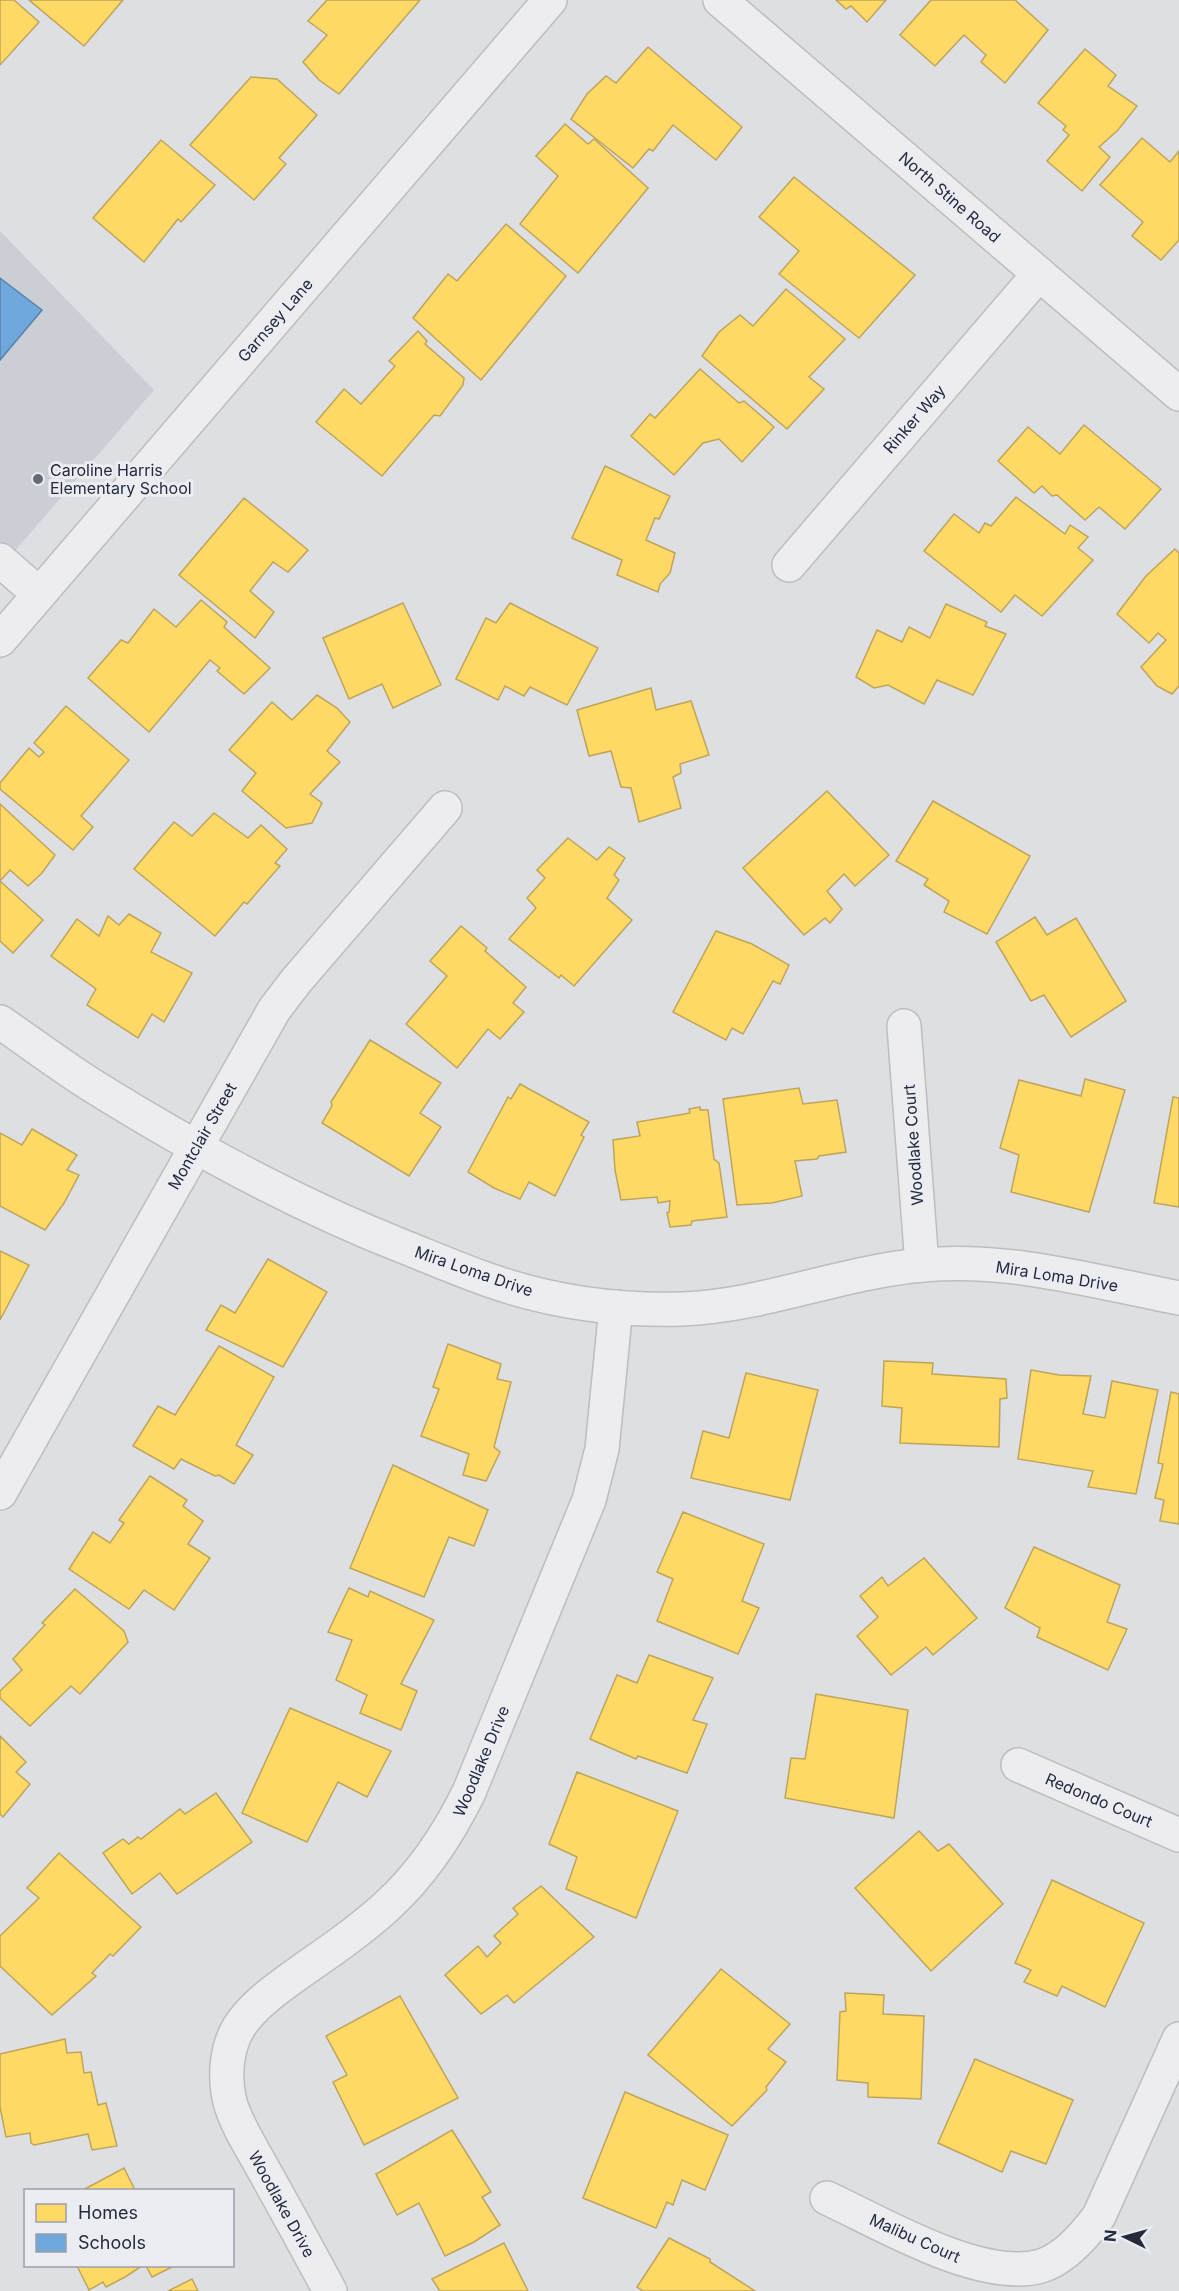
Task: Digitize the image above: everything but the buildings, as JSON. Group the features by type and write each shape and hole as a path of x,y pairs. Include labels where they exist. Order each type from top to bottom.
{"street":[{"name":"Garnsey Lane","path":"0,640 550,0"},
{"name":"North Stine Road","path":"720,0 1179,394"},
{"name":"Rinker Way","path":"789,565 1039,274"},
{"path":"0,560 39,594"},
{"name":"Montclair Street","path":"0,1493 274,1010 296,981 445,808"},
{"name":"Mira Loma Drive","path":"0,1022 90,1084 195,1148 351,1226 486,1279 552,1298 616,1307 683,1309 756,1300 857,1275 922,1264 951,1263 1017,1267 1179,1298"},
{"name":"Woodlake Court","path":"904,1026 922,1264"},
{"name":"Woodlake Drive","path":"330,2291 245,2136 231,2104 226,2080 229,2053 239,2028 260,2004 388,1905 425,1864 455,1820 474,1781 589,1500 602,1449 616,1307"},
{"name":"Redondo Court","path":"1018,1765 1179,1834"},
{"name":"Malibu Court","path":"827,2198 949,2255 978,2265 1010,2268 1041,2266 1067,2251 1084,2236 1099,2216 1179,2039"}],"shaded area":[{"name":"Caroline Harris Elementary School","path":"0,231 154,390 0,568"}],"place":[{"name":"Caroline Harris Elementary School","path":"38,479"}]}
